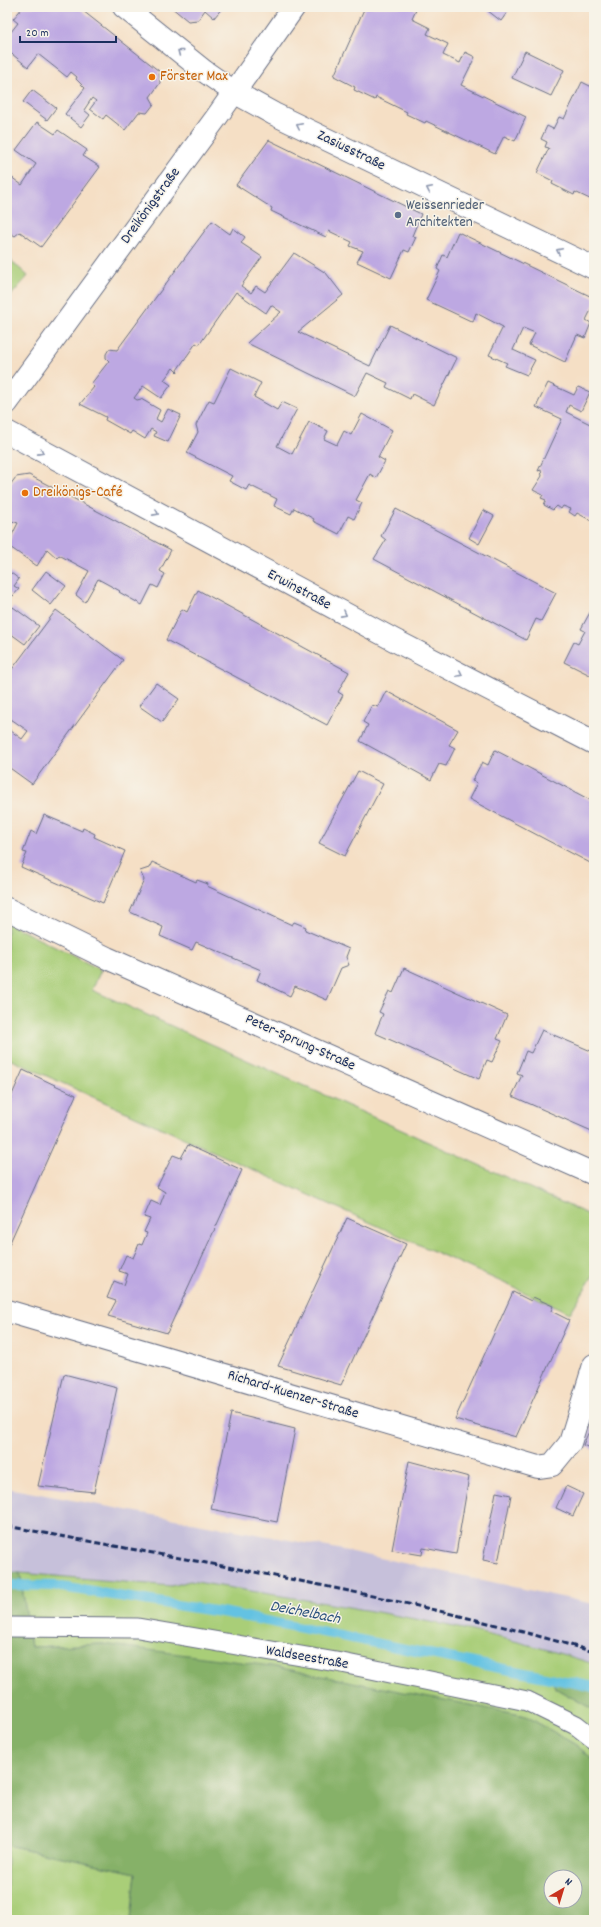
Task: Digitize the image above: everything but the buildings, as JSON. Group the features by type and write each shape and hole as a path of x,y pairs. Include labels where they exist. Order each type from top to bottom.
{"street":[{"name":"Zasiusstraße","path":"124,7 204,71 234,92 274,114 594,268"},
{"name":"Dreikönigstraße","path":"7,403 234,92 294,7"},
{"name":"Erwinstraße","path":"7,432 387,637 594,743"},
{"name":"Peter-Sprung-Straße","path":"7,909 107,958 594,1174"},
{"name":"Richard-Kuenzer-Straße","path":"7,1311 538,1467 552,1465 570,1443 594,1365"}],"lane":[{"name":"Waldseestraße","path":"7,1627 138,1628 342,1664 527,1701 576,1725 594,1739"}],"shaded area":[{"path":"7,1488 338,1549 594,1604 594,1664 486,1633 190,1581 171,1586 7,1572"}],"green space":[{"path":"7,257 28,276 7,300"},
{"path":"7,923 101,970 92,990 594,1217 594,1274 570,1313 7,1058"},
{"path":"7,1572 20,1573 31,1647 103,1644 271,1666 526,1716 576,1745 594,1760 594,1920 131,1920 136,1873 7,1845"},
{"path":"20,1573 171,1586 190,1581 343,1606 444,1625 545,1649 594,1664 594,1691 552,1679 555,1688 594,1710 594,1760 576,1745 526,1716 440,1700 103,1644 31,1647"},
{"path":"552,1678 594,1691 594,1710 555,1688"},
{"path":"7,1845 136,1873 131,1920 7,1920"}],"waterway":[{"name":"Deichelbach","path":"7,1585 55,1586 227,1613 594,1687"}],"railway":[{"path":"7,1526 228,1567 376,1597 450,1613 594,1652"}],"place":[{"name":"Förster Max","path":"152,77"},
{"name":"Weissenrieder Architekten","path":"398,215"},
{"name":"Dreikönigs-Café","path":"25,493"}]}
